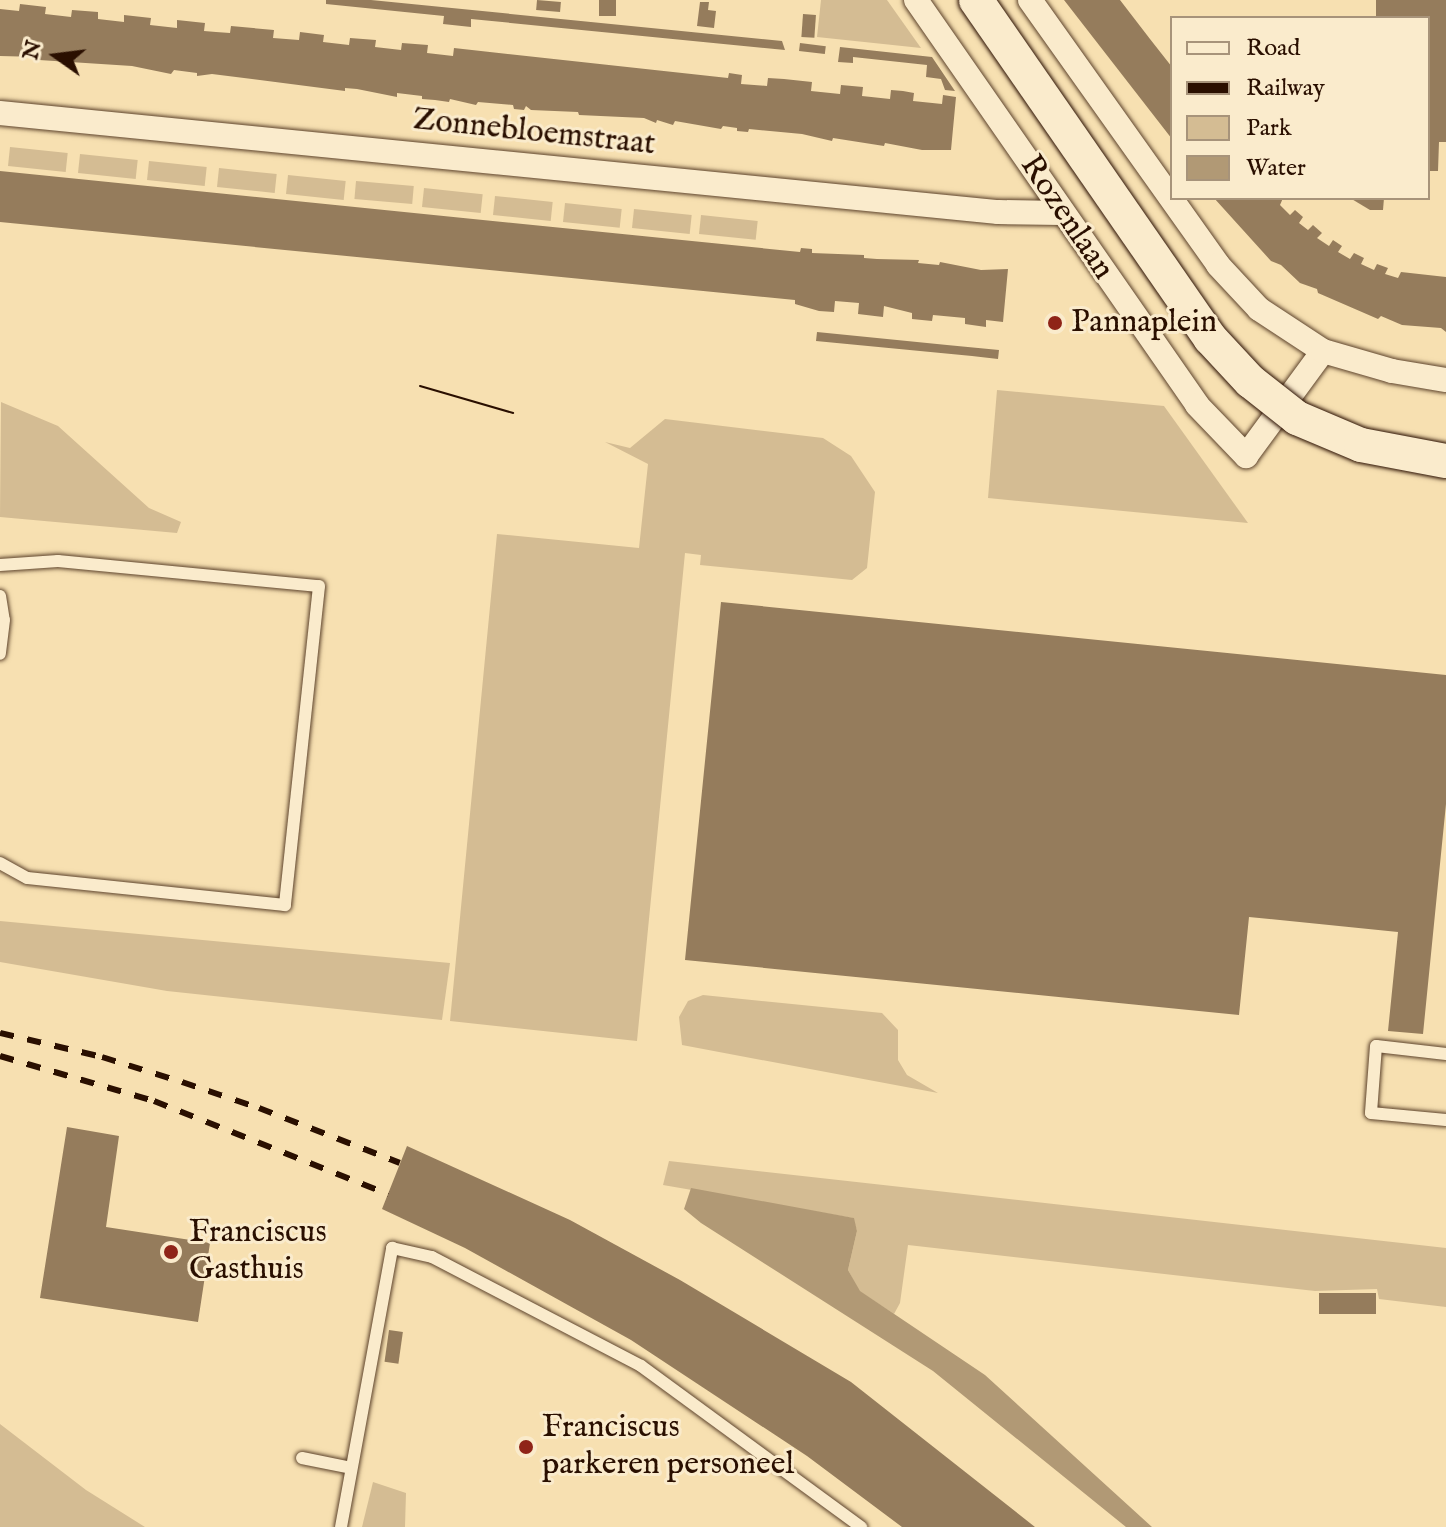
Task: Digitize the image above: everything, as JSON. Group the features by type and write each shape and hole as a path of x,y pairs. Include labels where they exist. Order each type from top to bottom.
{"street":[{"name":"Rozenlaan","path":"916,0 1197,405 1246,456 1323,351"},
{"name":"Rozenlaan","path":"976,0 1210,338 1250,381 1297,418 1361,445 1446,461"},
{"path":"1030,0 1170,195"},
{"name":"Zonnebloemstraat","path":"0,113 998,212 1062,213"},
{"path":"1174,200 1238,289 1259,309 1323,351 1392,371 1446,380"}],"lane":[{"path":"0,565 58,561 319,586 285,905 27,878 0,863"},
{"path":"0,596 4,620 0,654"},
{"path":"1446,1054 1376,1046 1371,1113 1446,1120"},
{"path":"341,1527 392,1248 432,1257 641,1366 861,1527"},
{"path":"302,1458 351,1468"}],"green space":[{"path":"821,0 887,0 921,48 817,37"},
{"path":"10,147 68,153 66,172 8,166"},
{"path":"80,154 138,160 136,179 78,173"},
{"path":"149,161 207,167 205,186 147,180"},
{"path":"219,168 277,174 275,193 217,187"},
{"path":"288,175 346,181 344,200 286,194"},
{"path":"356,181 414,186 412,204 354,199"},
{"path":"424,188 483,194 481,213 422,207"},
{"path":"495,196 553,202 551,221 493,215"},
{"path":"565,203 622,209 620,228 563,222"},
{"path":"634,209 692,215 690,234 632,228"},
{"path":"701,215 758,221 756,240 699,234"},
{"name":"Pannaplein","path":"997,390 1164,406 1248,523 988,498"},
{"path":"1,402 58,426 149,508 181,522 177,533 0,517"},
{"path":"665,419 823,438 851,456 875,492 867,568 852,580 700,565 701,555 685,553 637,1041 450,1021 497,534 639,548 648,464 605,442 630,448"},
{"path":"0,921 450,963 442,1020 167,991 0,962"},
{"path":"703,995 882,1013 898,1030 898,1060 907,1075 938,1093 682,1045 679,1017 688,1001"},
{"path":"669,1161 1446,1248 1446,1307 1379,1299 1377,1289 1315,1291 908,1245 900,1303 894,1314 859,1291 848,1270 857,1231 853,1218 663,1185"},
{"path":"0,1424 86,1490 145,1527 0,1527"},
{"path":"373,1482 406,1493 405,1527 362,1527"}],"water":[{"path":"691,1188 854,1218 857,1231 848,1270 860,1291 985,1375 1152,1527 1126,1527 933,1371 701,1223 684,1209"}],"building":[{"path":"326,0 371,0 782,41 785,50 471,19 471,27 443,24 444,16 326,4"},
{"path":"537,0 561,2 560,12 536,10"},
{"path":"599,0 616,0 616,16 599,16"},
{"path":"1064,0 1120,0 1170,64 1170,136"},
{"path":"1376,0 1446,0 1446,142 1439,142 1438,171 1430,171 1430,16 1376,16"},
{"path":"700,2 709,2 708,10 716,11 714,28 697,26"},
{"path":"20,4 46,7 45,14 71,17 72,10 98,12 98,19 124,22 124,15 151,18 150,25 177,28 177,20 205,23 204,31 230,33 231,26 274,30 273,38 299,40 300,32 324,35 323,42 349,45 350,38 376,40 375,47 401,50 402,43 428,45 427,53 453,56 454,48 728,78 729,73 742,75 741,84 767,86 768,78 784,79 812,82 811,91 840,94 841,85 863,87 862,96 890,99 891,90 903,91 914,93 913,101 942,104 943,95 956,97 951,150 922,150 833,138 832,141 802,134 749,129 748,132 737,131 737,128 723,126 721,129 675,121 673,125 644,118 531,110 526,106 524,110 514,109 513,105 478,102 476,105 397,93 397,97 357,89 345,88 345,91 212,74 197,76 197,73 174,70 171,74 132,66 0,56 0,9 19,11"},
{"path":"803,14 816,15 814,38 801,37"},
{"path":"800,43 826,46 825,54 799,51"},
{"path":"840,47 932,57 955,91 945,90 941,79 926,77 927,65 853,57 853,63 838,62"},
{"path":"0,171 800,252 801,248 812,249 812,253 919,260 918,263 939,265 940,262 981,270 1008,269 1003,322 986,320 986,327 965,324 965,318 933,315 932,321 912,319 912,313 884,306 883,317 858,314 859,303 835,301 834,312 819,311 795,304 795,300 0,222"},
{"path":"1216,200 1282,200 1280,205 1290,215 1295,210 1303,217 1299,223 1308,230 1313,225 1322,233 1317,238 1329,246 1333,240 1342,246 1338,252 1350,259 1354,253 1364,258 1361,264 1374,270 1377,264 1388,268 1385,274 1398,278 1401,272 1446,277 1446,332 1441,328 1402,325 1381,316 1378,319 1318,293 1317,289 1300,283 1281,265 1271,261"},
{"path":"1353,200 1384,200 1383,210 1370,210"},
{"path":"817,332 999,350 998,359 816,341"},
{"path":"721,602 1446,675 1446,804 1423,1034 1388,1031 1398,932 1249,917 1239,1015 685,960"},
{"path":"67,1127 119,1136 106,1227 210,1243 198,1322 40,1298"},
{"path":"407,1146 570,1220 680,1280 851,1382 1035,1527 902,1527 807,1456 631,1340 465,1248 382,1209"},
{"path":"1319,1293 1376,1293 1376,1314 1319,1314"},
{"path":"389,1330 403,1332 398,1364 385,1362"}],"tram line":[{"path":"420,386 513,413"}],"railway":[{"path":"0,1033 102,1057 182,1082 259,1108 400,1163"},
{"path":"0,1056 154,1101 388,1194"}],"place":[{"name":"Pannaplein","path":"1055,323"},
{"name":"Franciscus Gasthuis","path":"171,1252"},
{"name":"Franciscus parkeren personeel","path":"526,1447"}]}
